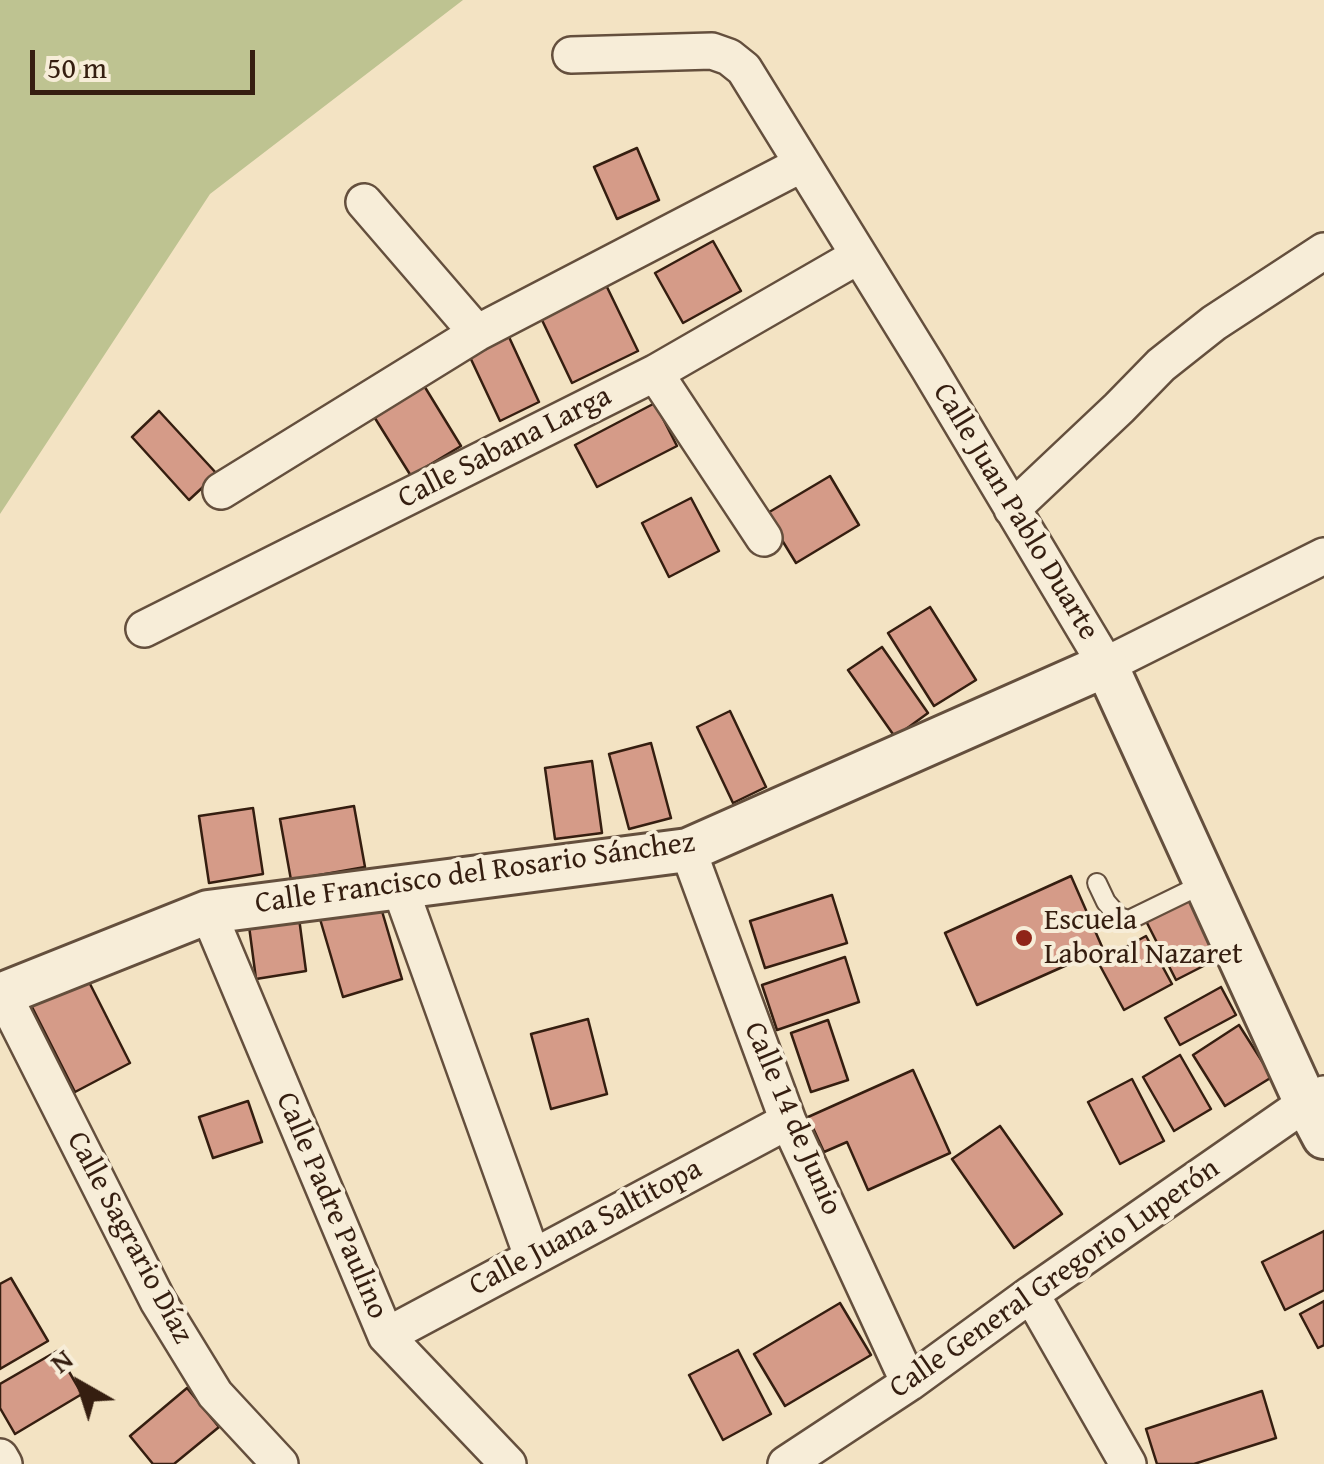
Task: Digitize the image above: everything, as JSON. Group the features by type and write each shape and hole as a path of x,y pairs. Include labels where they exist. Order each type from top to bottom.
{"street":[{"name":"Calle Juan Pablo Duarte","path":"571,54 712,51 729,57 744,69 1106,665 1205,883 1318,1111"},
{"path":"221,491 477,333 802,164"},
{"path":"364,202 477,333"},
{"path":"1012,509 1161,365 1214,323 1324,252"},
{"name":"Calle Sabana Larga","path":"144,628 655,374 858,256"},
{"path":"655,374 764,538"},
{"name":"Calle Francisco del Rosario Sánchez","path":"2,994 208,912 688,850 1106,665 1324,556"},
{"name":"Calle 14 de Junio","path":"688,850 788,1121 909,1383"},
{"path":"400,888 532,1256"},
{"name":"Calle Padre Paulino","path":"208,912 386,1336 508,1464"},
{"name":"Calle Sagrario Díaz","path":"2,994 158,1301 216,1394 280,1464"},
{"name":"Calle General Gregorio Luperón","path":"786,1464 909,1383 1032,1294 1318,1111"},
{"name":"Calle Juana Saltitopa","path":"386,1336 788,1121"},
{"path":"1032,1294 1128,1464"},
{"path":"0,1457 4,1464"}],"lane":[{"path":"1097,884 1119,917 1129,920 1205,883"}],"green space":[{"path":"0,0 463,0 210,194 0,514"}],"building":[{"path":"637,148 659,200 617,219 594,167"},
{"path":"713,241 741,291 683,323 655,273"},
{"path":"606,285 638,351 572,383 541,318"},
{"path":"509,337 539,402 500,421 469,355"},
{"path":"423,384 461,446 411,476 373,415"},
{"path":"655,403 677,446 597,487 575,445"},
{"path":"159,411 217,474 189,500 132,437"},
{"path":"830,476 859,525 796,563 766,514"},
{"path":"691,498 719,551 669,577 642,523"},
{"path":"930,607 976,680 934,706 888,633"},
{"path":"882,647 928,713 895,737 848,670"},
{"path":"730,711 766,787 733,803 697,727"},
{"path":"651,743 671,818 629,829 609,754"},
{"path":"592,761 602,833 555,839 545,768"},
{"path":"354,806 365,867 291,880 280,819"},
{"path":"253,808 263,874 209,883 199,816"},
{"path":"1071,876 1103,949 977,1005 945,933"},
{"path":"832,895 847,943 765,968 750,921"},
{"path":"1190,898 1221,957 1176,980 1146,921"},
{"path":"379,901 402,979 343,997 320,919"},
{"path":"299,918 306,971 256,979 249,926"},
{"path":"1146,936 1172,984 1124,1010 1098,962"},
{"path":"845,957 859,1002 777,1030 762,985"},
{"path":"85,974 130,1063 75,1092 30,1003"},
{"path":"1221,987 1236,1015 1180,1045 1165,1018"},
{"path":"588,1019 607,1094 551,1109 531,1034"},
{"path":"828,1020 848,1080 811,1092 791,1033"},
{"path":"1239,1025 1272,1077 1225,1106 1193,1055"},
{"path":"1180,1055 1211,1109 1174,1131 1143,1077"},
{"path":"913,1070 950,1153 868,1190 847,1142 824,1152 808,1117"},
{"path":"1132,1079 1164,1141 1120,1164 1088,1102"},
{"path":"248,1101 262,1142 213,1158 199,1117"},
{"path":"1000,1126 1062,1214 1014,1248 952,1159"},
{"path":"1324,1231 1324,1290 1285,1310 1262,1262"},
{"path":"11,1278 48,1341 0,1369 0,1284"},
{"path":"1324,1301 1324,1345 1318,1348 1300,1314"},
{"path":"840,1303 871,1355 785,1406 754,1354"},
{"path":"738,1350 771,1414 723,1440 689,1375"},
{"path":"57,1351 82,1394 15,1434 0,1408 0,1384"},
{"path":"187,1388 219,1427 174,1464 153,1464 130,1436"},
{"path":"1262,1391 1276,1438 1194,1464 1157,1464 1146,1429"}],"place":[{"name":"Escuela Laboral Nazaret","path":"1024,938"}]}
